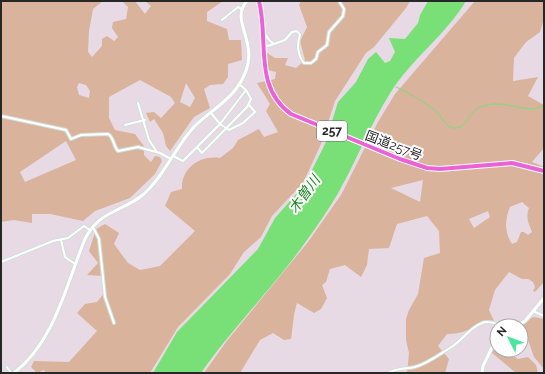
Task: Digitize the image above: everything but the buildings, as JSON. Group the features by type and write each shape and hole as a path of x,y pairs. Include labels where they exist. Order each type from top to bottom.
{"highway":[{"name":"国道257号","path":"259,1 263,31 266,79 271,92 281,106 291,114 414,164 440,169 500,163 524,165 544,171"}],"street":[{"path":"7,367 13,373 19,369 32,357 43,342 75,264 92,230 102,217 143,194 152,185 194,127 226,101 239,84 246,70 249,54 241,20 242,9 247,1"},
{"path":"264,47 285,40 292,32 297,31 300,35 297,44 301,58 306,64 311,64 316,59 318,52 327,45 329,32 343,16 344,8 339,1"},
{"path":"222,20 238,7 242,9"},
{"path":"263,31 269,40 274,44"},
{"path":"196,147 202,152 249,104 251,99 246,90 239,84"},
{"path":"1,116 66,130 71,139 81,135 108,134 112,136 115,148 118,151 138,147 183,161 220,124 246,90"},
{"path":"138,103 145,120 149,140 157,152"},
{"path":"212,113 220,124 229,130 244,123 255,112 249,104"},
{"path":"125,125 145,120"},
{"path":"1,262 53,240 68,238 84,226 92,230 99,239 105,297 114,323"},
{"path":"61,240 65,257 75,264"},
{"path":"527,318 544,298"},
{"path":"533,311 544,316"},
{"path":"388,373 398,368 413,367 423,364 459,342 470,330 481,323 489,322"},
{"path":"482,373 483,366 489,354"},
{"path":"16,364 19,369"}],"shaded area":[{"path":"1,1 103,1 93,9 89,31 88,52 92,57 102,46 102,39 107,36 114,41 118,37 112,28 113,22 126,19 128,7 122,1 135,1 145,14 151,6 145,1 223,1 207,12 207,21 227,29 229,40 241,40 242,60 228,64 228,77 223,84 210,85 204,89 210,108 194,117 170,151 166,146 163,133 154,119 150,122 146,113 154,112 161,118 175,103 171,97 140,80 109,97 109,118 115,130 135,134 144,146 144,155 151,162 155,156 160,157 162,161 155,174 130,198 95,211 83,221 50,214 32,214 32,223 14,220 1,222","holes":["79,83 86,85 90,91 89,98 79,95 77,87","186,83 195,98 190,107 180,102","66,141 76,160 25,182 20,172"]},
{"path":"301,1 410,1 374,47 366,53 335,101 321,144 303,183 272,216 261,237 244,252 230,274 178,327 150,373 46,373 44,370 37,373 31,367 34,361 69,362 97,331 77,313 85,304 97,302 106,291 103,276 87,275 98,263 89,251 96,229 105,224 119,233 114,244 128,263 140,270 160,266 195,231 165,206 171,192 182,189 188,169 199,161 220,158 233,148 238,140 259,129 264,137 278,132 266,111 270,104 257,83 275,79 276,72 268,70 267,53 275,58 288,58 285,65 296,68 305,60 300,41 307,27 299,5"},
{"path":"475,1 544,1 543,22 540,32 526,42 514,58 513,81 538,77 528,96 544,105 544,148 532,162 544,167 544,282 535,292 533,291 535,287 533,282 528,279 522,279 509,272 495,290 489,310 493,318 489,318 489,322 459,333 447,334 438,346 449,359 445,373 407,373 409,353 406,340 406,319 418,294 424,258 440,253 439,231 427,216 397,224 389,248 369,249 367,265 361,277 345,265 330,269 326,282 322,285 327,298 321,309 314,313 297,303 291,339 284,340 273,333 260,340 240,373 204,373 226,342 308,242 341,195 378,122 395,94","holes":["423,180 420,202 391,188","522,202 529,208 527,218 532,232 528,235 521,232 517,242 512,244 509,239 506,226 507,216 510,207","488,211 490,217 474,228 469,219"]},
{"path":"533,317 544,319 544,369 534,357 529,343 529,320"},
{"path":"498,358 529,358 536,365 538,373 516,373"}],"water":[{"name":"木曽川","path":"428,1 466,1 448,26 397,82 375,119 337,195 319,224 281,274 226,339 201,373 153,373 177,332 258,249 275,218 305,184 325,144 338,102 356,82 368,59 376,52 385,63 390,61 395,52 389,38 405,39 418,23 420,15"}],"waterway":[{"path":"396,87 428,105 438,113 448,126 455,128 463,125 475,110 485,105 498,104 532,109 544,106"}]}
